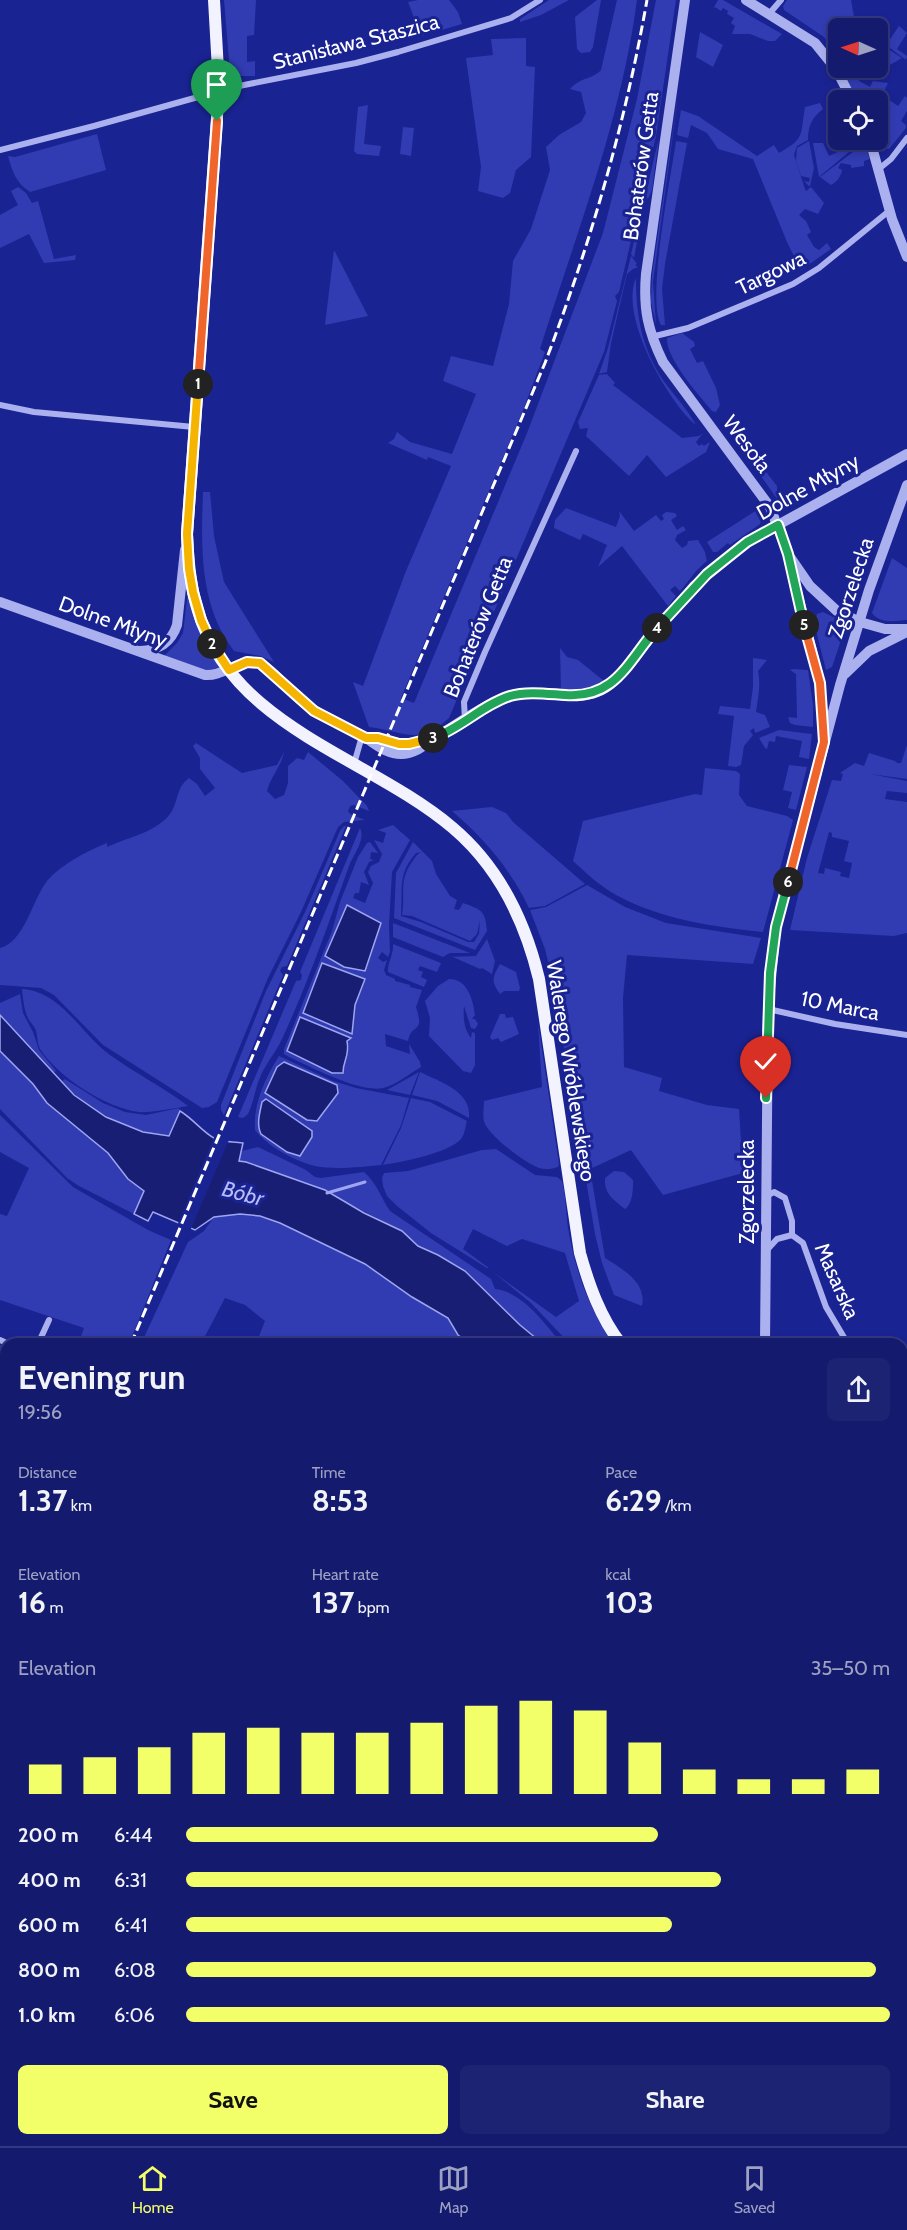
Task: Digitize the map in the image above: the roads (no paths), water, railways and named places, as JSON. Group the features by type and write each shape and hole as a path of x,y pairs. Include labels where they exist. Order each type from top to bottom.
{"main road":[{"name":"Walerego Wróblewskiego","path":"213,0 218,92 217,118 187,534 189,569 198,610 215,649 229,670 259,702 274,715 415,800 454,829 478,852 492,870 520,918 532,949 543,999 580,1252 600,1311 617,1338"}],"street":[{"name":"Stanisława Staszica","path":"0,150 218,92 398,52 511,18 540,0"},
{"name":"Bohaterów Getta","path":"651,337 644,302 646,274 685,0"},
{"path":"746,0 815,43 836,69 847,90"},
{"path":"769,14 781,0"},
{"path":"879,168 891,159 907,138"},
{"path":"873,150 890,210 907,257"},
{"name":"Targowa","path":"651,337 688,328 793,284 819,268 876,224 890,210"},
{"name":"Wesoła","path":"651,337 663,362 768,505 788,554 810,586 837,611 860,622 874,628 907,631"},
{"path":"0,405 34,412 194,427"},
{"name":"Bohaterów Getta","path":"465,720 464,702 576,451"},
{"name":"Dolne Młyny","path":"0,602 205,675 220,674 247,662 260,663 310,708 324,717 364,737 399,744 418,743 439,736 499,700 519,694 573,696 599,692 614,681 653,632 707,574 747,542 907,454"},
{"name":"Zgorzelecka","path":"765,1338 768,1009 776,927 842,677 907,485"},
{"path":"138,651 158,648 167,644 173,636 177,625 187,534"},
{"path":"788,554 820,683 824,742"},
{"path":"842,677 869,651 907,631"},
{"path":"354,764 364,737"},
{"name":"10 Marca","path":"768,1009 835,1024 907,1035"},
{"name":"Masarska","path":"767,1196 774,1192 785,1198 792,1221 792,1235"},
{"name":"Masarska","path":"766,1251 777,1239 792,1235"},
{"name":"Masarska","path":"792,1235 803,1244 826,1307 844,1338"},
{"path":"41,1338 49,1320"}],"water":[{"path":"347,905 381,923 365,971 344,967 325,956"},
{"path":"322,963 365,979 355,1005 352,1034 303,1013"},
{"name":"Bóbr","path":"0,1015 74,1095 106,1117 143,1132 169,1136 180,1111 214,1138 243,1143 239,1161 325,1190 364,1213 402,1231 418,1246 465,1271 536,1338 462,1338 448,1318 412,1297 365,1264 280,1223 260,1216 240,1214 214,1217 195,1230 153,1212 148,1221 134,1214 144,1191 128,1179 108,1153 47,1103 33,1084 0,1051"},
{"path":"300,1017 351,1038 347,1041 348,1050 343,1073 332,1073 287,1051"},
{"path":"284,1062 337,1085 338,1093 317,1121 307,1120 265,1093 277,1067"},
{"path":"266,1099 312,1131 312,1137 300,1156 287,1152 261,1134 259,1118 262,1102"}],"waterway":[{"path":"327,1193 365,1182"}],"railway":[{"path":"134,1338 545,363 577,274 605,184 628,93 647,0"}]}
